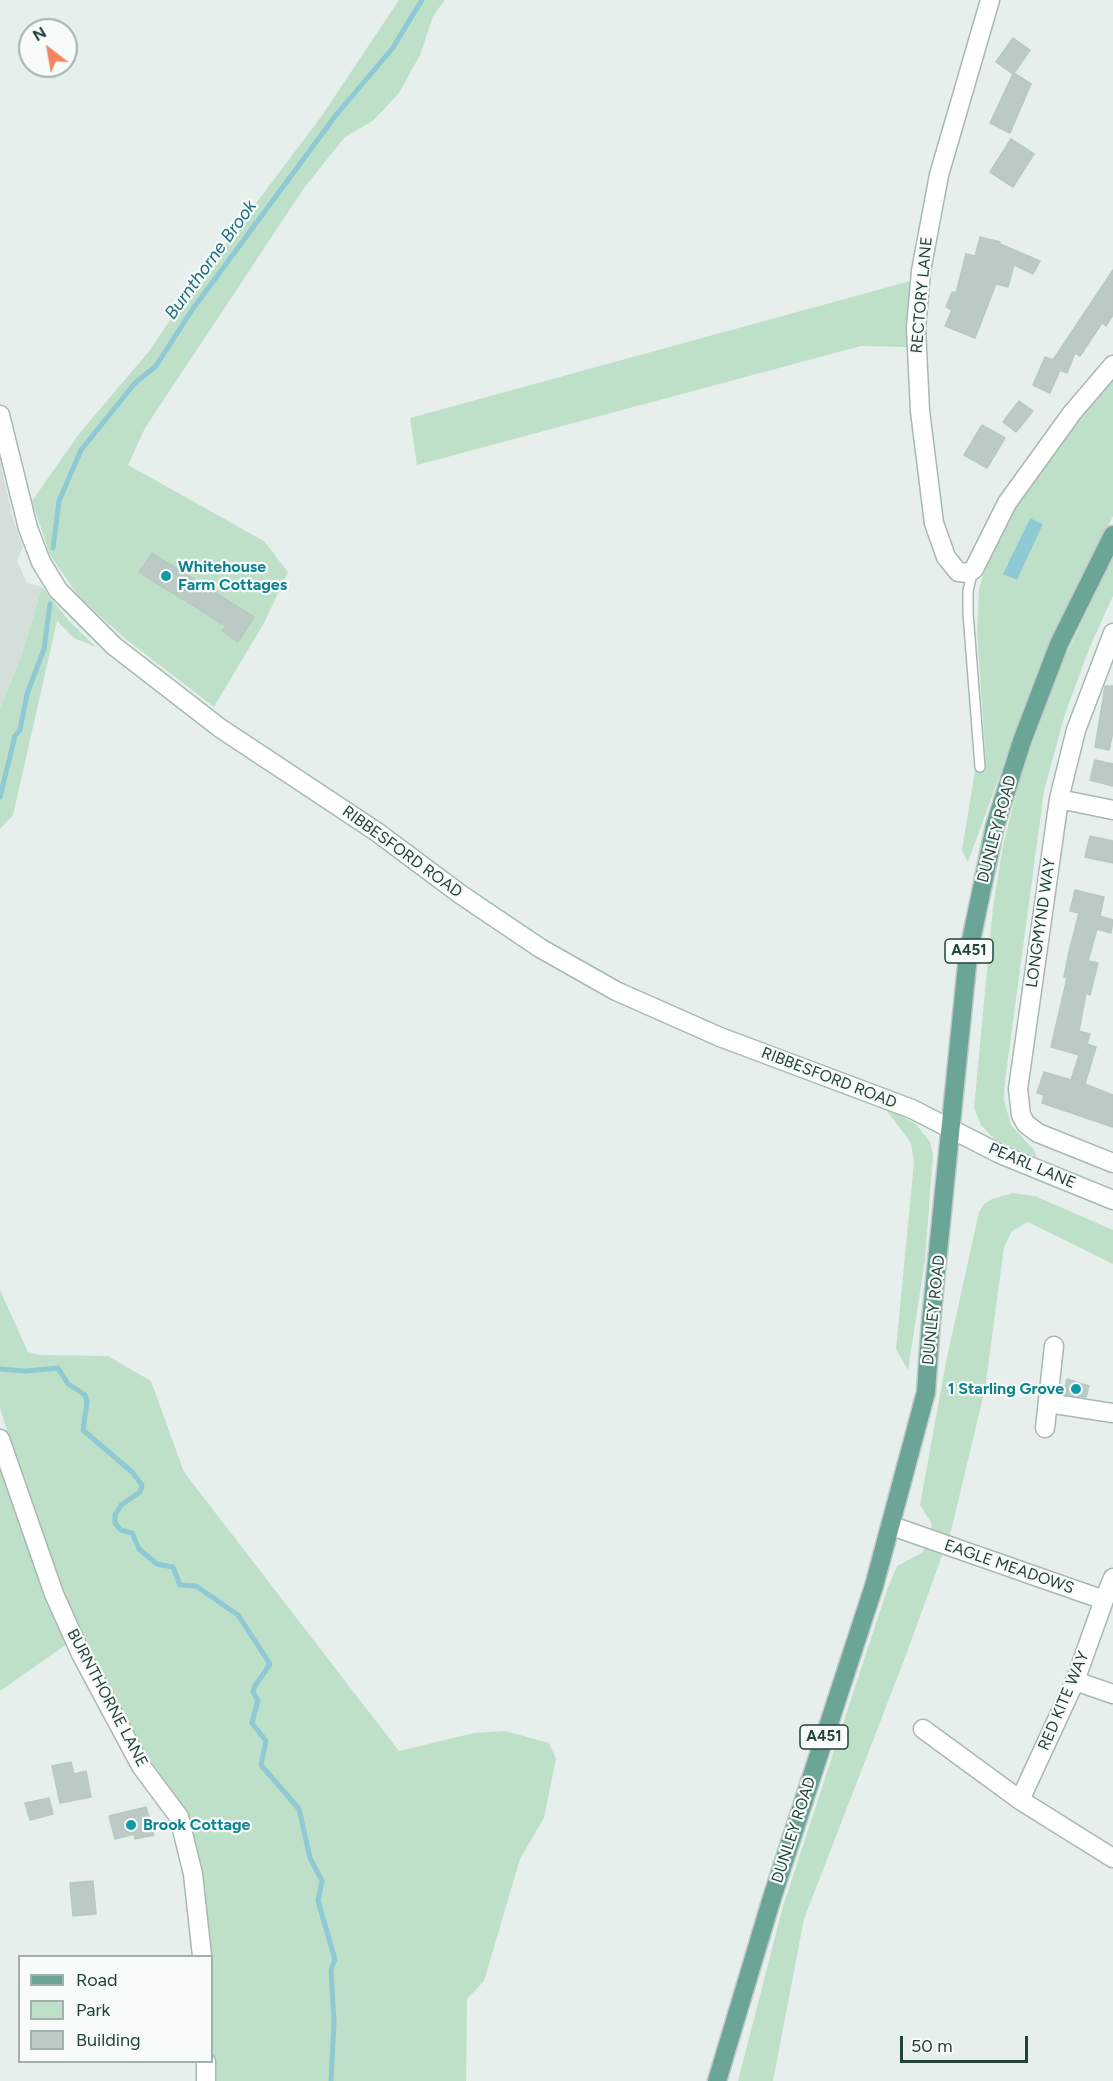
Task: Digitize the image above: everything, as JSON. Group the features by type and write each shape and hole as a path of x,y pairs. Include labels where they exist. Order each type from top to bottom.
{"main road":[{"name":"DUNLEY ROAD","path":"717,2081 732,2025 892,1526 926,1392 931,1320 969,955 995,826 1022,741 1059,644 1113,535"}],"street":[{"name":"RECTORY LANE","path":"974,569 962,574 954,569 936,533 920,411 916,337 930,215 956,108 990,0"},
{"path":"974,569 1007,503 1072,413 1113,364"},
{"name":"RIBBESFORD ROAD","path":"0,415 28,528 40,562 52,582 94,628 203,715 377,832 459,894 540,948 616,991 720,1037 912,1109 951,1130"},
{"name":"LONGMYND WAY","path":"1113,633 1076,730 1059,799 1034,969 1018,1102 1026,1124 1038,1133 1113,1163"},
{"path":"1059,799 1113,810"},
{"name":"PEARL LANE","path":"951,1130 1000,1154 1113,1200"},
{"path":"1045,1428 1054,1346"},
{"path":"1048,1403 1113,1413"},
{"name":"BURNTHORNE LANE","path":"0,1439 54,1594 77,1645 141,1766 178,1817 193,1875 202,1955"},
{"name":"EAGLE MEADOWS","path":"892,1526 1104,1600"},
{"path":"1104,1600 1113,1578"},
{"name":"RED KITE WAY","path":"1020,1800 1075,1681 1104,1600"},
{"path":"1075,1681 1113,1694"},
{"path":"923,1729 1020,1800 1113,1858"},
{"path":"206,2063 206,2081"}],"lane":[{"path":"974,569 968,591 968,613 980,767"}],"shaded area":[{"path":"0,461 13,518 23,547 17,561 27,583 42,587 21,657 0,708"}],"green space":[{"path":"399,0 445,0 433,16 420,55 399,93 374,120 345,137 304,188 145,428 128,465 264,541 288,572 264,623 214,707 127,640 80,598 50,555 32,501 79,434 150,350 187,295 321,117"},
{"path":"914,280 909,347 861,346 417,465 410,418"},
{"path":"1113,378 1113,516 1040,665 968,862 962,850 975,771 986,765 977,631 979,589 987,562 1004,526 1039,472","holes":["1030,518 1043,524 1016,580 1004,573"]},
{"path":"1113,557 1113,596 1089,649 1065,714 1044,791 1005,1081 1004,1100 1011,1125 1034,1150 1037,1157 995,1140 981,1125 974,1108 993,907 1003,845 1023,769 1060,668"},
{"path":"42,587 69,621 96,647 74,638 57,621 13,815 0,829 0,708 21,657"},
{"path":"884,1107 916,1124 930,1142 933,1154 925,1260 908,1370 896,1349 914,1162 911,1143"},
{"path":"1013,1193 1035,1196 1113,1230 1113,1264 1028,1222 1012,1231 1004,1247 985,1389 951,1531 906,1655 804,1919 773,2081 738,2081 783,1906 887,1590 897,1566 923,1552 928,1540 932,1524 920,1505 946,1362 979,1212 984,1204 992,1199"},
{"path":"0,1290 28,1352 40,1355 108,1356 151,1381 184,1472 399,1751 474,1733 505,1731 549,1743 556,1759 544,1818 520,1859 484,1981 467,1999 466,2081 213,2081 213,1955 207,1955 191,1825 182,1805 151,1762 113,1694 63,1593 31,1508 0,1408"},
{"path":"0,1457 31,1558 67,1644 0,1691"}],"water":[{"path":"1030,518 1043,524 1017,580 1003,574"}],"building":[{"path":"1013,38 1030,50 1014,73 1031,84 1010,133 990,123 1013,74 996,62"},
{"path":"1011,139 1034,154 1013,187 990,172"},
{"path":"980,237 1000,242 1000,244 1040,261 1033,274 1014,265 1008,287 996,284 975,338 945,326 952,310 946,307 952,292 956,293 966,254 975,256"},
{"path":"1113,270 1113,315 1106,326 1102,323 1080,356 1075,353 1067,373 1060,370 1050,393 1033,385 1045,357 1053,360"},
{"path":"1019,401 1033,411 1016,432 1003,422"},
{"path":"982,425 1005,438 987,468 964,455"},
{"path":"152,553 254,617 238,642 222,631 226,626 139,572"},
{"path":"1105,686 1113,686 1113,732 1109,750 1095,747"},
{"path":"1095,760 1113,764 1113,786 1090,780"},
{"path":"1090,836 1113,841 1113,863 1085,857"},
{"path":"1075,890 1104,897 1100,916 1113,920 1111,933 1097,929 1088,961 1098,963 1090,995 1086,993 1079,1031 1090,1034 1087,1044 1096,1047 1085,1084 1113,1095 1113,1127 1042,1103 1044,1095 1037,1093 1044,1072 1071,1080 1079,1055 1051,1047 1067,978 1064,977 1069,952 1079,913 1070,911"},
{"name":"1 Starling Grove","path":"1067,1379 1089,1386 1086,1397 1063,1394"},
{"path":"71,1762 74,1774 86,1771 91,1797 60,1803 52,1766"},
{"path":"49,1798 53,1814 30,1820 25,1803"},
{"name":"Brook Cottage","path":"146,1807 154,1835 135,1839 134,1834 115,1839 109,1816"},
{"path":"93,1881 96,1914 73,1916 70,1883"}],"waterway":[{"name":"Burnthorne Brook","path":"53,548 59,501 81,450 135,383 156,366 192,310 336,115 392,49 422,0"},
{"name":"Burnthorne Brook","path":"0,797 15,736 20,730 27,694 44,649 50,604"},
{"name":"Burnthorne Brook","path":"0,1369 26,1371 58,1368 68,1384 85,1395 87,1402 83,1430 132,1472 142,1485 140,1492 121,1505 115,1515 115,1523 121,1530 132,1533 139,1549 157,1564 173,1567 180,1585 196,1586 238,1615 270,1664 253,1692 258,1700 252,1723 266,1741 261,1765 299,1809 310,1858 322,1881 318,1901 335,1959 331,1970 334,2022 331,2081"}],"place":[{"name":"Whitehouse Farm Cottages","path":"166,576"},
{"name":"1 Starling Grove","path":"1076,1389"},
{"name":"Brook Cottage","path":"131,1825"}]}
